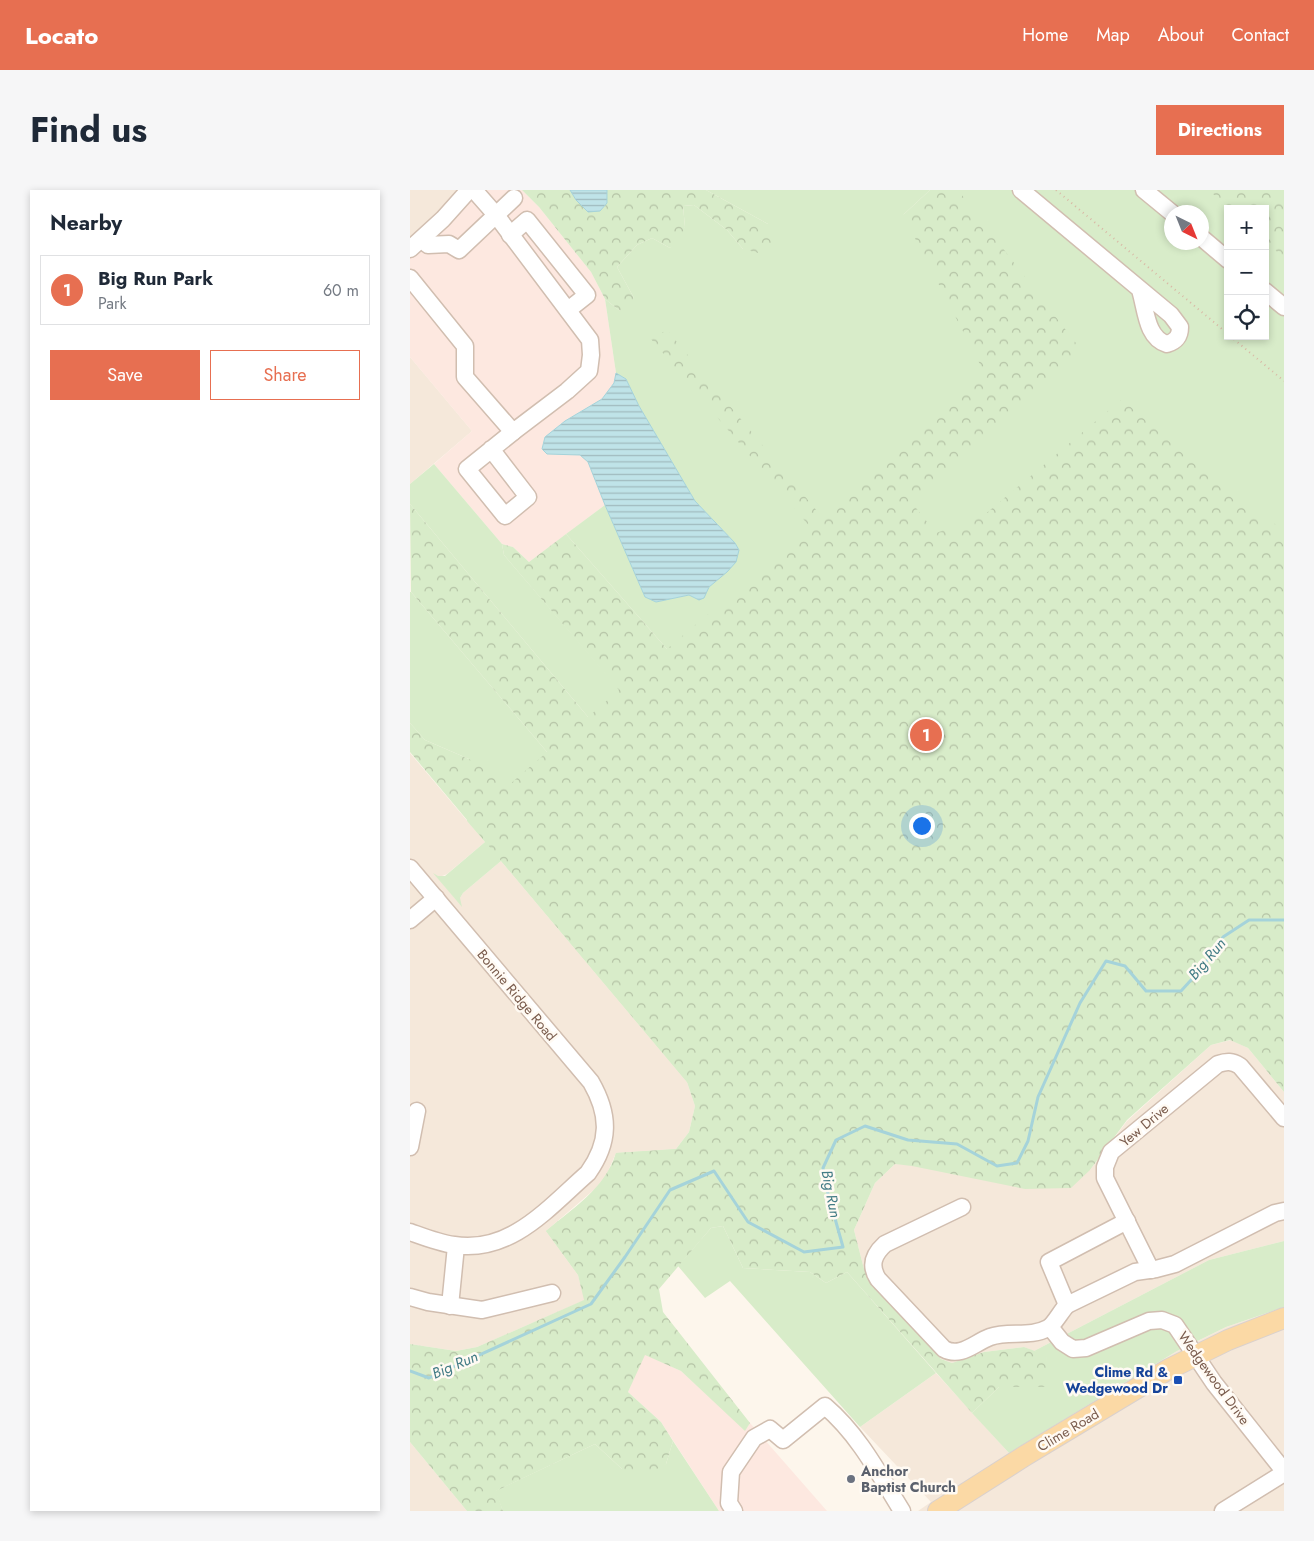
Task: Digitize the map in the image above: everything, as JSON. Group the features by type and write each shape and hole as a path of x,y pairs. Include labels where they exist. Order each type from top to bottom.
{"main road":[{"name":"Clime Road","path":"938,1511 1026,1455 1195,1355 1258,1327 1284,1318"}],"street":[{"path":"416,244 458,204 469,190"},
{"path":"474,190 496,215 590,340 591,355 589,371 567,391 491,449"},
{"path":"1022,190 1140,290"},
{"path":"1144,190 1164,206"},
{"path":"416,244 449,244 459,250 514,198"},
{"path":"510,235 527,220 587,295 568,310"},
{"path":"1209,244 1224,257"},
{"path":"410,278 465,346 465,377 513,432"},
{"path":"1269,294 1284,307"},
{"name":"Bonnie Ridge Road","path":"410,868 591,1082 603,1105 605,1118 605,1131 600,1153 588,1173 528,1226 491,1244 474,1247 442,1243 410,1232"},
{"path":"410,920 436,898"},
{"name":"Yew Drive","path":"1151,1270 1106,1178 1105,1167 1112,1152 1218,1064 1226,1061 1234,1062 1240,1066 1284,1118"},
{"path":"410,1147 417,1111"},
{"path":"962,1207 885,1244 877,1253 872,1264 878,1279 944,1349 958,1353 992,1336 1040,1332 1050,1327 1067,1305 1135,1272 1175,1264 1275,1213 1284,1211"},
{"path":"1067,1305 1049,1262 1127,1221"},
{"path":"450,1306 456,1246"},
{"path":"410,1297 450,1306 482,1310 552,1293"},
{"name":"Wedgewood Drive","path":"1050,1327 1062,1342 1073,1348 1086,1348 1149,1321 1162,1320 1175,1325 1214,1383 1284,1472"},
{"path":"734,1511 729,1504 731,1472 754,1438 770,1429 783,1440 826,1406 840,1418 860,1443 902,1511"},
{"path":"1223,1511 1284,1472"}],"path":[{"path":"1056,190 1224,331"},
{"path":"1235,340 1284,382"}],"shaded area":[{"path":"410,190 471,190 410,250"},
{"path":"471,190 522,190 539,207 591,272 605,299 616,373 614,383 602,399 565,421 545,437 542,449 547,454 580,455 588,462 605,505 529,562 513,547 502,544 434,464 472,431 410,357 410,250"},
{"path":"410,357 472,431 410,484"},
{"path":"410,753 485,842 447,874 436,876 460,904 460,898 463,893 501,861 687,1082 695,1106 689,1132 676,1149 616,1153 607,1174 596,1188 546,1231 578,1275 585,1300 477,1347 456,1351 410,1344"},
{"path":"1231,1040 1248,1048 1284,1092 1284,1241 1209,1260 1034,1351 1024,1347 984,1352 952,1363 941,1359 864,1269 854,1230 875,1183 895,1164 1090,1170 1127,1121 1211,1045"},
{"path":"1284,1307 1284,1511 918,1511 931,1502 860,1427 936,1373 1009,1453 1177,1351 1226,1327"},
{"path":"644,1354 681,1371 745,1430 750,1423 827,1511 719,1511 661,1422 628,1392"},
{"path":"410,1442 467,1511 410,1511"}],"green space":[{"path":"522,190 570,190 576,200 600,211 607,203 607,190 706,190 768,224 776,242 766,255 743,249 727,230 694,205 683,206 685,227 682,239 670,248 652,238 637,245 617,267 634,298 631,307 620,311 605,299 591,272 539,207"},
{"path":"706,190 930,190 903,215 949,190 1284,190 1284,1051 1122,896 670,1211 607,1314 546,1231 587,1197 605,1177 616,1153 740,1145 501,861 463,893 460,898 462,907 433,873 438,876 445,876 485,842 467,821 469,759 425,740 410,723 410,592 547,752 588,717 410,504 410,484 434,464 502,544 504,555 620,690 667,649 566,534 605,505 645,597 656,602 689,595 699,600 709,587 727,572 739,550 735,543 695,501 639,406 626,379 616,373 605,299 620,311 634,298 617,267 637,245 652,238 670,248 685,227 683,206 694,205 727,230 743,249 768,224"},
{"path":"930,190 958,190 1082,351 925,489 916,508 936,533 983,516 1122,399 1248,512 1284,528 1284,1092 1248,1048 1230,1040 1211,1045 1127,1120 1090,1170 1071,1188 1025,1189 895,1164 875,1183 854,1230 864,1269 941,1359 952,1363 984,1352 1024,1347 1046,1355 1049,1375 1047,1387 999,1387 972,1413 847,1272 826,1283 810,1272 743,1268 723,1226 711,1228 659,1289 663,1312 750,1423 745,1431 681,1371 645,1355 628,1392 661,1422 673,1441 666,1464 646,1475 622,1469 595,1444 496,1491 503,1511 467,1511 410,1442 410,1344 456,1351 477,1347 584,1300 578,1275 546,1231 587,1197 605,1177 616,1153 676,1149 689,1132 695,1106 687,1082 410,752 410,723 425,740 469,759 509,785 547,752 411,592 410,504 588,717 619,690 504,555 502,544 513,547 529,562 566,534 667,649 810,527 651,339 667,330 822,517 986,376 903,215"},
{"path":"1208,190 1284,190 1284,260 1269,243 1269,205 1227,205"},
{"path":"723,1226 743,1268 810,1272 826,1283 847,1272 936,1373 860,1427 730,1281 705,1298 678,1266 711,1228"},
{"path":"1284,1241 1284,1307 1226,1327 1177,1351 1009,1453 972,1413 999,1387 1047,1387 1046,1356 1034,1351 1209,1260"},
{"path":"673,1441 719,1511 503,1511 495,1491 595,1444 622,1469 666,1464"}],"water":[{"path":"570,190 607,190 607,203 600,211 588,212 576,200"},
{"path":"616,373 626,379 639,406 695,501 735,543 739,550 736,562 709,587 704,598 699,600 689,595 656,602 645,597 588,462 580,455 547,454 542,449 545,437 565,421 602,399 614,383"}],"waterway":[{"name":"Big Run","path":"410,1371 429,1378 591,1304 670,1190 714,1171 748,1222 804,1252 843,1247 827,1190 823,1168 836,1140 865,1126 908,1140 957,1144 997,1166 1017,1163 1028,1141 1038,1097 1080,1003 1106,961 1125,966 1146,991 1181,991 1202,968 1223,937 1249,920 1284,920"}],"place":[{"name":"Big Run Park","path":"926,735"},
{"name":"Clime Rd & Wedgewood Dr","path":"1178,1380"},
{"name":"Anchor Baptist Church","path":"851,1479"}]}
